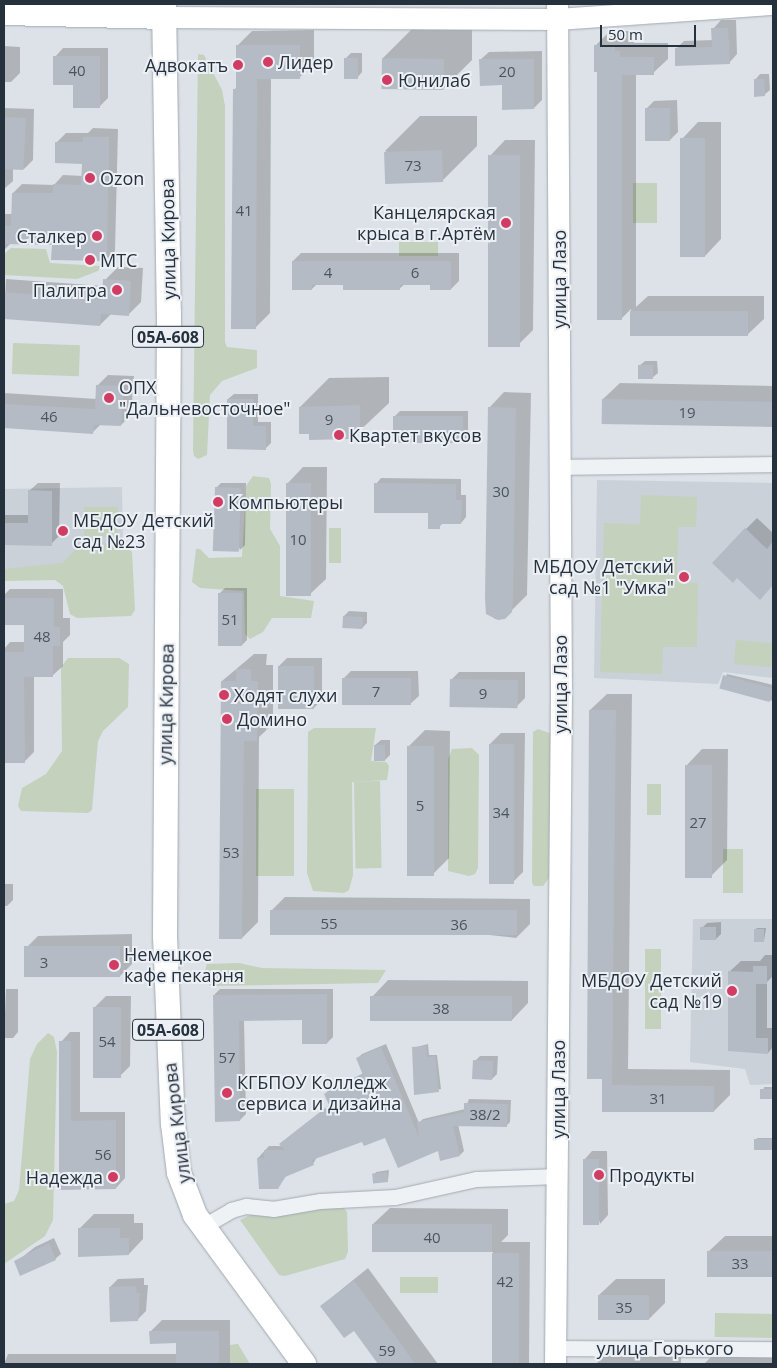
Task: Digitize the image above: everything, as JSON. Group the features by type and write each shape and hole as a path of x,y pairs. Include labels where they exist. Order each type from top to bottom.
{"main road":[{"path":"4,13 164,10 557,11 773,4"},
{"name":"улица Кирова","path":"164,10 168,314 166,982 171,1098 179,1172 202,1227 304,1364"},
{"name":"улица Лазо","path":"556,1356 560,467 557,11"}],"street":[{"path":"560,467 773,464"},
{"path":"202,1227 231,1210 246,1206 272,1209 320,1201 395,1196 476,1179 558,1176"},
{"name":"улица Горького","path":"556,1356 773,1349"}],"shaded area":[{"name":"МБДОУ Детский сад №1 \"Умка\"","path":"597,480 773,483 773,678 723,672 718,684 594,678"},
{"name":"МБДОУ Детский сад №23","path":"122,487 124,573 6,575 4,489"},
{"name":"МБДОУ Детский сад №19","path":"693,919 773,919 773,1084 750,1085 745,1069 690,1062"}],"green space":[{"path":"198,54 204,55 222,90 225,106 225,342 227,347 257,350 257,368 222,381 210,395 207,455 198,459 194,456 193,450"},
{"path":"633,183 657,183 657,223 633,223"},
{"path":"399,242 438,242 438,256 399,256"},
{"path":"11,248 46,249 50,263 101,266 98,271 77,279 4,275 4,254"},
{"path":"13,343 80,345 79,376 12,374"},
{"path":"253,476 269,478 271,484 270,529 280,546 280,596 314,601 311,618 272,618 263,632 250,639 245,634 244,591 200,588 192,582 196,549 200,549 209,558 242,557 246,486"},
{"path":"641,495 697,497 696,527 678,527 677,582 698,583 697,647 663,647 662,674 600,672 604,523 640,524"},
{"path":"84,507 118,507 118,537 84,537"},
{"path":"329,528 341,528 341,563 329,563"},
{"path":"85,541 126,546 132,552 135,610 131,616 77,618 70,614 63,586 55,580 4,581 4,569 62,563"},
{"path":"736,640 773,643 771,667 734,664"},
{"path":"68,658 119,658 129,664 128,707 103,731 98,741 92,810 88,813 21,811 18,806 22,788 46,774 62,751 61,667"},
{"path":"314,728 376,728 371,761 386,762 389,766 387,780 352,782 353,875 349,890 344,893 313,891 307,873 308,732"},
{"path":"538,729 552,734 550,877 543,886 534,886 532,883 533,732"},
{"path":"472,748 479,755 478,868 475,874 469,876 448,871 448,759 452,749"},
{"path":"354,781 380,781 382,868 356,868"},
{"path":"647,784 661,784 661,815 647,815"},
{"path":"256,789 294,789 294,876 256,876"},
{"path":"723,849 743,849 743,893 723,893"},
{"path":"645,949 661,949 661,1029 645,1029"},
{"path":"239,963 262,968 386,970 378,983 212,986 202,980 207,964"},
{"path":"48,1033 54,1037 57,1052 53,1220 45,1236 4,1264 4,1204 14,1201 19,1190 30,1059 37,1044"},
{"path":"332,1207 344,1208 347,1212 348,1252 345,1259 285,1276 279,1275 240,1220 252,1214 274,1215"},
{"path":"400,1277 438,1277 438,1293 400,1293"},
{"path":"715,1313 773,1314 773,1338 715,1337"},
{"path":"238,1344 250,1364 230,1364 230,1345"}],"building":[{"path":"711,28 728,28 730,64 675,66 675,48 712,47"},
{"path":"236,45 300,45 300,79 257,79 256,329 231,329 233,89 236,89"},
{"path":"594,45 615,46 615,51 620,51 620,57 654,57 654,75 622,75 622,320 597,320 597,72 594,72"},
{"path":"53,56 100,56 100,108 73,108 73,85 53,85"},
{"path":"344,58 358,58 358,79 344,79"},
{"path":"382,58 444,59 443,90 381,89"},
{"path":"479,59 534,59 534,109 502,110 502,85 480,86"},
{"path":"754,79 764,79 765,96 754,97"},
{"path":"645,108 670,108 670,141 645,141"},
{"path":"4,117 26,118 23,170 4,169"},
{"path":"83,137 109,137 107,261 51,260 52,245 4,244 4,226 11,226 12,193 53,193 53,184 81,185 82,164 55,163 55,142 83,142"},
{"path":"680,138 705,138 705,257 680,257"},
{"path":"442,150 443,182 385,184 384,152"},
{"path":"488,155 520,155 520,347 488,347"},
{"path":"292,261 451,261 451,290 430,290 430,285 400,285 400,290 343,290 343,285 312,285 312,290 292,290"},
{"path":"103,279 131,281 129,316 101,314 100,326 4,319 4,292 102,300"},
{"path":"630,311 748,311 748,336 630,336"},
{"path":"638,365 653,365 653,379 638,379"},
{"path":"96,385 124,386 121,426 94,425 93,434 4,428 4,404 95,409"},
{"path":"227,399 254,399 253,426 266,426 266,450 227,449"},
{"path":"602,399 773,402 773,427 602,424"},
{"path":"360,405 360,433 352,433 352,439 309,440 309,434 299,434 299,407"},
{"path":"488,407 516,408 512,612 505,619 498,620 486,614 485,598"},
{"path":"393,416 463,416 463,443 393,443"},
{"path":"286,483 311,483 311,596 286,596"},
{"path":"374,483 456,484 456,500 462,500 461,524 440,524 440,529 428,529 428,513 374,513"},
{"path":"215,487 241,488 239,552 213,551"},
{"path":"28,490 52,491 52,546 4,545 4,523 28,523"},
{"path":"745,528 767,549 773,541 773,585 760,600 737,578 733,583 712,563"},
{"path":"218,593 242,593 242,646 218,646"},
{"path":"4,598 54,598 54,627 60,627 60,646 53,646 53,677 24,677 25,763 4,763 4,652 24,652 24,625 4,625"},
{"path":"343,616 363,617 362,629 342,628"},
{"path":"278,666 314,666 314,709 278,709"},
{"path":"236,669 251,669 251,681 258,681 257,741 244,741 242,939 219,939 221,681 236,681"},
{"path":"723,675 773,688 770,702 719,689"},
{"path":"342,678 411,678 411,705 342,705"},
{"path":"450,679 518,680 518,708 450,707"},
{"path":"589,710 616,710 612,1085 714,1086 714,1112 602,1112 602,1079 587,1079"},
{"path":"489,744 514,744 514,884 489,884"},
{"path":"374,745 385,745 385,761 374,761"},
{"path":"407,746 434,746 434,876 407,876"},
{"path":"685,765 712,765 712,878 685,878"},
{"path":"270,910 517,910 517,935 270,935"},
{"path":"700,927 716,927 716,940 700,940"},
{"path":"754,929 764,929 764,942 754,942"},
{"path":"24,946 120,946 120,977 24,977"},
{"path":"753,966 767,966 767,984 756,984 756,1038 768,1038 768,1054 728,1051 728,971 753,972"},
{"path":"327,994 327,1044 302,1044 302,1020 239,1021 240,1121 215,1122 213,995"},
{"path":"370,996 512,996 512,1021 370,1021"},
{"path":"93,1007 121,1007 121,1078 93,1078"},
{"path":"59,1041 71,1041 71,1121 116,1120 116,1189 59,1190"},
{"path":"426,1046 427,1057 435,1056 439,1092 414,1095 412,1047"},
{"path":"381,1047 419,1137 417,1122 464,1112 464,1103 508,1104 507,1127 453,1126 460,1156 440,1161 438,1151 398,1168 385,1138 364,1146 362,1142 312,1160 314,1165 285,1177 278,1189 259,1189 257,1158 264,1158 264,1150 285,1150 279,1144 329,1105 324,1094 363,1075 356,1058"},
{"path":"473,1060 493,1061 492,1080 472,1079"},
{"path":"760,1089 773,1089 773,1099 760,1099"},
{"path":"754,1139 773,1139 773,1150 754,1150"},
{"path":"583,1159 599,1159 599,1225 583,1225"},
{"path":"387,1172 388,1182 373,1184 372,1174"},
{"path":"372,1224 492,1224 492,1252 372,1252"},
{"path":"78,1228 120,1228 120,1238 129,1238 129,1255 78,1257"},
{"path":"49,1243 56,1260 20,1276 14,1261"},
{"path":"707,1251 773,1251 773,1277 707,1277"},
{"path":"492,1253 519,1253 519,1364 492,1364"},
{"path":"354,1281 415,1364 378,1364 354,1331 344,1338 320,1306"},
{"path":"136,1286 137,1293 140,1293 138,1321 110,1322 109,1287"},
{"path":"598,1295 649,1295 649,1320 598,1320"},
{"path":"149,1331 219,1331 219,1364 176,1364 176,1343 150,1344"}],"place":[{"name":"Лидер","path":"268,62"},
{"name":"Адвокатъ","path":"238,65"},
{"name":"Юнилаб","path":"387,80"},
{"name":"Ozon","path":"90,178"},
{"name":"Канцелярская крыса в г.Артём","path":"506,223"},
{"name":"Сталкер","path":"97,236"},
{"name":"МТС","path":"90,260"},
{"name":"Палитра","path":"117,290"},
{"name":"ОПХ \"Дальневосточное\"","path":"109,398"},
{"name":"Квартет вкусов","path":"339,435"},
{"name":"Компьютеры","path":"218,502"},
{"name":"МБДОУ Детский сад №23","path":"63,531"},
{"name":"МБДОУ Детский сад №1 \"Умка\"","path":"684,577"},
{"name":"Ходят слухи","path":"224,695"},
{"name":"Домино","path":"227,719"},
{"name":"Немецкое кафе пекарня","path":"114,965"},
{"name":"МБДОУ Детский сад №19","path":"732,991"},
{"name":"КГБПОУ Колледж сервиса и дизайна","path":"227,1093"},
{"name":"Продукты","path":"599,1175"},
{"name":"Надежда","path":"113,1177"}]}
